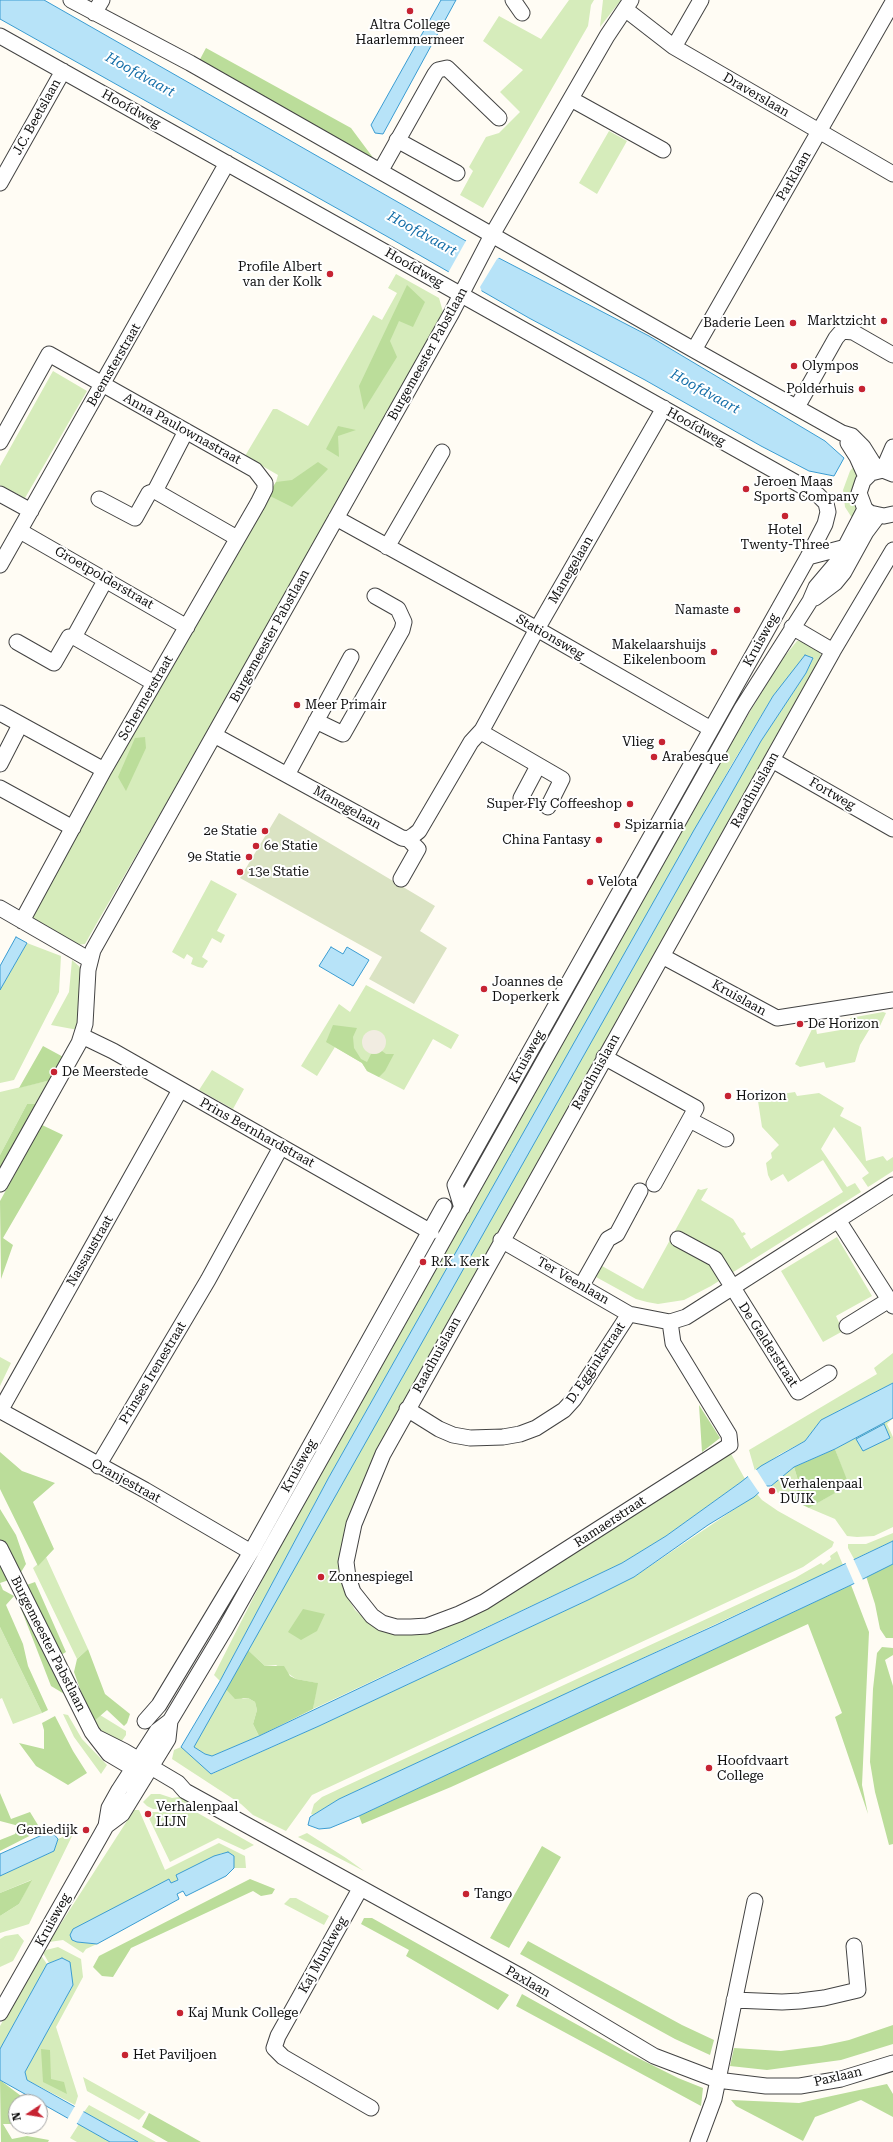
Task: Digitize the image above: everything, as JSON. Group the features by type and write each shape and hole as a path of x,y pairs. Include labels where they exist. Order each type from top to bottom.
{"street":[{"path":"71,0 190,63 381,170 490,241 694,350 842,433 852,436 859,443 880,473"},
{"path":"94,13 102,0"},
{"path":"513,0 522,13"},
{"path":"674,47 701,0"},
{"name":"Parklaan","path":"694,350 893,2"},
{"name":"Draverslaan","path":"628,4 674,47 893,174"},
{"name":"Burgemeester Pabstlaan","path":"0,1184 82,1036 85,1024 90,960 93,950 490,241 571,99 628,4"},
{"name":"Hoofdweg","path":"0,36 227,163 463,290 510,321 818,495 827,507"},
{"path":"381,170 435,74 447,68 476,94 499,118"},
{"name":"J.C. Beetslaan","path":"0,184 63,71"},
{"path":"571,99 663,150"},
{"path":"397,140 457,173"},
{"name":"Beemsterstraat","path":"0,565 32,511 227,163"},
{"path":"797,407 836,338 842,331 852,332 893,355"},
{"name":"Anna Paulownastraat","path":"0,442 49,354 255,470 260,476"},
{"name":"Manegelaan","path":"214,735 402,838 408,839 419,831 471,742 481,732 537,629 664,408"},
{"path":"99,499 134,518 149,493 155,491 186,432"},
{"path":"893,447 880,473 860,487 859,493 865,509 878,516 893,514"},
{"path":"387,547 442,452"},
{"name":"Schermerstraat","path":"22,921 104,770 265,489 265,482 260,476"},
{"path":"155,491 237,538"},
{"path":"0,494 32,511"},
{"name":"Kruisweg","path":"462,1208 455,1185 808,557 825,524 827,507"},
{"name":"Kruisweg","path":"0,2013 106,1826 122,1814 141,1768 168,1739 170,1721 224,1631 742,708 810,601 816,587 838,561 865,509"},
{"name":"Kruisweg","path":"810,601 821,594 844,572 866,532 878,516"},
{"name":"Stationsweg","path":"336,518 537,629 711,730"},
{"name":"Groetpolderstraat","path":"20,531 187,626"},
{"path":"808,557 846,548"},
{"name":"Raadhuislaan","path":"363,1608 353,1592 348,1578 346,1562 348,1546 354,1524 369,1485 407,1409 833,651 893,550"},
{"path":"74,637 106,579"},
{"path":"316,721 343,734 402,630 404,622 398,609 375,596"},
{"path":"792,628 833,651"},
{"path":"17,642 54,663 69,637 74,637 154,683"},
{"path":"287,775 351,657"},
{"path":"736,685 742,708"},
{"path":"0,713 104,770"},
{"path":"0,764 20,725"},
{"path":"481,732 562,779 548,807"},
{"name":"Fortweg","path":"772,760 893,829"},
{"path":"521,798 538,766"},
{"path":"690,768 709,767"},
{"path":"0,788 73,828"},
{"path":"401,878 418,849 408,839"},
{"path":"0,908 90,960"},
{"path":"611,908 616,934"},
{"name":"Kruislaan","path":"662,956 777,1018 893,1000"},
{"name":"Prins Bernhardstraat","path":"82,1036 113,1051 430,1232"},
{"path":"604,1057 696,1108 654,1184"},
{"name":"Nassaustraat","path":"0,1411 180,1090"},
{"path":"690,1120 726,1139"},
{"name":"Prinses Irenestraat","path":"98,1466 208,1280 281,1147"},
{"path":"670,1322 686,1317 732,1289 893,1185"},
{"path":"582,1286 608,1239 617,1234 640,1191"},
{"name":"Kruisweg","path":"146,1721 159,1705 251,1552 444,1206"},
{"path":"838,1220 891,1303 847,1326"},
{"path":"678,1239 715,1259 732,1289"},
{"name":"Ter Veenlaan","path":"501,1240 629,1314 670,1322"},
{"name":"De Gelderstraat","path":"732,1289 798,1392 829,1373"},
{"name":"D. Egginkstraat","path":"407,1409 439,1429 453,1435 470,1438 503,1437 536,1428 564,1410 574,1400 629,1314"},
{"name":"Ramaerstraat","path":"363,1608 377,1620 396,1627 427,1626 459,1614 484,1602 730,1445 729,1435 673,1343 670,1322"},
{"name":"Oranjestraat","path":"0,1411 98,1466 145,1490 251,1552"},
{"name":"Burgemeester Pabstlaan","path":"0,1548 88,1725 98,1738 141,1768"},
{"name":"Paxlaan","path":"141,1768 174,1791 184,1791 522,1978 654,2056 717,2080 766,2086 800,2086 841,2079 893,2063"},
{"name":"Kaj Munkweg","path":"360,1889 278,2036 274,2048 283,2057 371,2108"},
{"path":"698,2142 712,2106 755,1901"},
{"path":"734,2000 794,2001 824,1998 858,1990 854,1946"}],"green space":[{"path":"569,0 594,0 591,5 588,26 483,208 460,195 473,171 469,167 486,137 499,133 520,112 500,92 523,70 483,41 499,16 541,39"},
{"path":"603,0 621,0 600,27"},
{"path":"206,48 351,128 377,163 198,63"},
{"path":"609,131 627,141 597,194 579,183"},
{"path":"396,274 439,298 443,312 210,728 85,944 74,945 28,918 276,482 278,475 245,456 273,409 277,409 308,426 373,315 382,320 397,293 388,288"},
{"path":"407,285 425,302 413,327 399,321 390,341 397,357 364,410 359,386"},
{"path":"53,371 87,391 25,498 0,485 0,466"},
{"path":"338,426 356,430 338,436 339,457 326,449"},
{"path":"318,462 328,469 292,507 268,495 276,482 292,480"},
{"path":"856,464 858,473 853,494 857,509 854,521 845,507 843,490 850,471"},
{"path":"797,641 804,641 820,652 822,659 388,1433 342,1582 348,1598 355,1610 367,1621 423,1633 730,1452 745,1479 666,1536 622,1563 313,1709 317,1683 296,1679 276,1665 265,1666 248,1650 761,741 806,673 813,658 773,696 732,764 329,1477 220,1681 214,1675 277,1551 710,778 780,662"},
{"path":"145,737 146,748 126,791 118,777 135,738"},
{"path":"279,813 435,906 420,931 447,948 414,1004 369,979 382,957 240,878"},
{"path":"211,880 237,894 217,931 225,935 221,943 212,938 202,957 208,961 203,968 191,964 193,958 187,954 184,959 172,952"},
{"path":"27,943 61,956 59,992 14,1080 0,1083 0,990"},
{"path":"72,960 81,968 78,1030 51,1025 69,992"},
{"path":"366,985 459,1035 451,1049 433,1039 404,1090 367,1071 362,1063 335,1047 317,1076 301,1066 339,1004 350,1012"},
{"path":"883,1012 886,1013 879,1028 872,1025 860,1045 855,1062 826,1068 824,1062 800,1067 795,1064 815,1023 817,1034 852,1028 850,1018"},
{"path":"333,1025 357,1028 353,1037 354,1048 361,1059 367,1062 371,1054 376,1054 382,1051 386,1054 394,1054 385,1071 379,1077 367,1071 362,1063 326,1042"},
{"path":"43,1046 67,1059 55,1079 19,1088"},
{"path":"212,1070 244,1089 233,1109 199,1090"},
{"path":"55,1079 41,1104 27,1104 0,1155 0,1092"},
{"path":"795,1092 797,1096 819,1093 844,1108 840,1116 861,1127 866,1161 883,1156 887,1161 893,1157 893,1171 868,1187 862,1178 869,1173 834,1127 821,1149 847,1187 855,1183 861,1192 711,1286 684,1300 658,1304 647,1302 636,1299 596,1277 602,1266 643,1289 698,1189 701,1190 708,1188 701,1200 733,1219 742,1233 744,1232 746,1234 743,1236 751,1249 843,1192 823,1160 788,1182 783,1174 771,1181 768,1175 766,1163 772,1158 771,1153 779,1145 762,1127 758,1101 762,1097"},
{"path":"27,1104 41,1104 0,1176 0,1155"},
{"path":"42,1125 63,1135 3,1238 13,1245 1,1279 0,1201"},
{"path":"837,1237 872,1296 836,1316 843,1331 823,1342 781,1271"},
{"path":"893,1353 893,1383 821,1420 805,1441 780,1454 755,1471 749,1450 877,1374 874,1368"},
{"path":"0,1357 11,1363 0,1386"},
{"path":"699,1405 720,1438 702,1452"},
{"path":"893,1418 887,1424 893,1437 893,1527 874,1536 847,1536 835,1519 809,1508 848,1485 835,1449"},
{"path":"835,1449 849,1485 809,1508 790,1499 800,1487 794,1467"},
{"path":"0,1452 22,1471 55,1483 33,1502 54,1549 38,1566 0,1489"},
{"path":"794,1467 800,1487 790,1499 778,1493 771,1486"},
{"path":"757,1494 762,1500 778,1511 834,1542 832,1547 803,1567 312,1795 286,1831 253,1815 241,1804 172,1759 174,1750 181,1747 212,1774 319,1726 634,1577"},
{"path":"0,1509 16,1535 26,1564 18,1577 0,1583"},
{"path":"893,1533 893,1541 854,1559 848,1548 848,1544 866,1544"},
{"path":"837,1551 843,1565 339,1799 313,1815 311,1814 314,1804 322,1797 795,1578 821,1563 823,1565 831,1559 830,1556"},
{"path":"46,1557 88,1649 77,1659 33,1568"},
{"path":"893,1564 893,1638 886,1638 880,1629 875,1604 866,1576"},
{"path":"35,1582 66,1652 61,1655 66,1695 51,1686 15,1593 24,1586"},
{"path":"0,1583 3,1590 14,1596 6,1605 23,1644 28,1666 48,1710 42,1713 0,1627"},
{"path":"851,1585 869,1632 862,1785 868,1814 835,1717 842,1713 808,1624 451,1787 362,1824 359,1816"},
{"path":"303,1609 325,1614 317,1631 301,1640 288,1632"},
{"path":"0,1627 42,1713 13,1724 2,1698 0,1699"},
{"path":"882,1647 893,1648 893,1655 885,1660 893,1686 893,1844 889,1845 875,1792 870,1762 873,1689 877,1653"},
{"path":"88,1649 105,1694 130,1714 127,1723 124,1726 107,1710 93,1722 74,1672 77,1659"},
{"path":"248,1650 265,1666 284,1666 290,1676 296,1679 318,1683 313,1709 259,1736 253,1724 257,1710 255,1702 248,1698 235,1699 226,1689"},
{"path":"226,1689 243,1699 248,1698 255,1702 257,1710 253,1724 259,1736 212,1756 205,1754 194,1747"},
{"path":"63,1714 68,1715 82,1739 107,1765 101,1774 74,1737"},
{"path":"100,1715 126,1731 126,1735 119,1745 109,1739 93,1722"},
{"path":"55,1716 73,1751 87,1773 68,1785 36,1766 19,1743 44,1749 44,1730 42,1723"},
{"path":"0,1793 11,1819 30,1812 41,1830 0,1851 0,1840 15,1834 19,1826 0,1821"},
{"path":"151,1794 160,1794 172,1798 186,1796 195,1802 195,1807 153,1809 143,1802"},
{"path":"134,1810 139,1810 165,1870 219,1843 245,1856 246,1868 234,1868 234,1856 222,1853 177,1875 178,1880 171,1883 170,1879 72,1940 97,1944 86,1949 83,1953 63,1940 49,1942"},
{"path":"146,1812 196,1812 254,1845 244,1850 218,1838 170,1862"},
{"path":"74,1832 29,1924 0,1933 0,1916 19,1904 31,1880 0,1893 0,1876 54,1851 58,1839"},
{"path":"307,1833 346,1858 364,1871 298,1837"},
{"path":"542,1846 561,1857 509,1948 490,1938"},
{"path":"250,1879 275,1889 272,1894 261,1896 253,1891 131,1948 113,1977 102,1976 93,1967 99,1956"},
{"path":"32,1880 19,1904 0,1916 0,1893"},
{"path":"290,1898 296,1898 329,1916 324,1925 284,1904"},
{"path":"364,1918 372,1918 509,1995 498,2010 406,1956 409,1950 361,1924"},
{"path":"18,1934 24,1941 13,1961 0,1967 0,1939 5,1936"},
{"path":"528,1941 682,2025 714,2040 710,2055 675,2039 520,1954"},
{"path":"58,1947 81,1959 83,1977 56,2027 78,2096 75,2105 27,2080 25,2072 73,1985 62,1958 49,1963 43,1953 46,1950"},
{"path":"40,1954 47,1964 0,2049 0,2026"},
{"path":"522,1994 630,2054 678,2078 703,2088 701,2106 516,2006"},
{"path":"893,2025 893,2044 841,2060 767,2070 730,2066 734,2048 781,2051 821,2046 849,2040"},
{"path":"41,2049 50,2050 51,2079 64,2082 67,2094 43,2082"},
{"path":"83,2077 146,2112 139,2120 87,2091"},
{"path":"0,2080 18,2094 8,2094 8,2124 3,2124 12,2139 27,2136 49,2140 48,2142 1,2142"},
{"path":"887,2084 893,2094 893,2117 861,2100 815,2117 803,2141 736,2106 731,2100 799,2103"},
{"path":"89,2105 156,2142 138,2142 84,2112"},
{"path":"149,2113 201,2142 168,2142 142,2127"},
{"path":"79,2124 110,2142 77,2142 70,2138"}],"shaded area":[{"path":"374,1030 382,1034 386,1042 382,1050 374,1054 366,1050 362,1042 366,1034"}],"water":[{"name":"Hoofdvaart","path":"0,0 44,0 466,241 649,336 825,441 844,458 834,476 809,471 761,446 645,380 529,318 0,19"},
{"path":"441,0 456,0 383,134 375,133 371,125"},
{"path":"805,655 813,658 806,673 761,741 194,1747 205,1754 212,1756 259,1736 622,1563 666,1536 761,1466 805,1441 821,1420 893,1383 893,1418 835,1449 794,1467 771,1486 766,1486 754,1497 708,1525 634,1577 319,1726 211,1774 181,1747 220,1681 329,1477 694,830 773,696"},
{"path":"16,937 27,943 0,990 0,966"},
{"path":"331,947 343,954 347,947 369,960 353,986 319,966"},
{"path":"884,1424 890,1438 863,1451 856,1439"},
{"path":"893,1541 893,1564 851,1585 359,1816 330,1828 319,1829 308,1825 310,1817 339,1799 716,1625"},
{"path":"51,1831 58,1839 54,1851 0,1876 0,1854"},
{"path":"228,1852 234,1856 234,1868 226,1876 186,1896 183,1891 177,1894 179,1899 97,1944 72,1940 70,1935 73,1929 169,1879 171,1883 178,1880 176,1875 214,1856"},
{"path":"62,1958 70,1962 73,1985 25,2072 27,2080 138,2142 110,2142 48,2107 48,2094 25,2094 0,2080 0,2049 47,1964"}],"pier":[{"path":"467,239 500,257 497,259 480,287 482,292 448,273"},
{"path":"880,480 893,487 893,500 885,506 869,496 872,484"},
{"path":"756,1469 768,1488 760,1494 747,1475"},
{"path":"853,1558 863,1580 855,1585 845,1562"},
{"path":"76,2104 85,2109 76,2125 67,2120"}],"place":[{"name":"Altra College Haarlemmermeer","path":"410,11"},
{"name":"Profile Albert van der Kolk","path":"330,274"},
{"name":"Marktzicht","path":"884,321"},
{"name":"Baderie Leen","path":"793,323"},
{"name":"Olympos","path":"794,366"},
{"name":"Polderhuis","path":"862,389"},
{"name":"Jeroen Maas Sports Company","path":"746,489"},
{"name":"Hotel Twenty-Three","path":"785,516"},
{"name":"Namaste","path":"737,610"},
{"name":"Makelaarshuijs Eikelenboom","path":"714,652"},
{"name":"Meer Primair","path":"297,705"},
{"name":"Vlieg","path":"662,742"},
{"name":"Arabesque","path":"654,757"},
{"name":"Super Fly Coffeeshop","path":"630,804"},
{"name":"Spizarnia","path":"617,825"},
{"name":"2e Statie","path":"265,831"},
{"name":"China Fantasy","path":"599,840"},
{"name":"6e Statie","path":"256,846"},
{"name":"9e Statie","path":"249,857"},
{"name":"13e Statie","path":"240,872"},
{"name":"Velota","path":"590,882"},
{"name":"Joannes de Doperkerk","path":"484,989"},
{"name":"De Horizon","path":"800,1024"},
{"name":"De Meerstede","path":"54,1072"},
{"name":"Horizon","path":"728,1096"},
{"name":"R.K. Kerk","path":"423,1262"},
{"name":"Verhalenpaal DUIK","path":"772,1491"},
{"name":"Zonnespiegel","path":"321,1577"},
{"name":"Hoofdvaart College","path":"709,1768"},
{"name":"Verhalenpaal LIJN","path":"148,1814"},
{"name":"Geniedijk","path":"86,1830"},
{"name":"Tango","path":"466,1894"},
{"name":"Kaj Munk College","path":"180,2013"},
{"name":"Het Paviljoen","path":"125,2055"}]}
